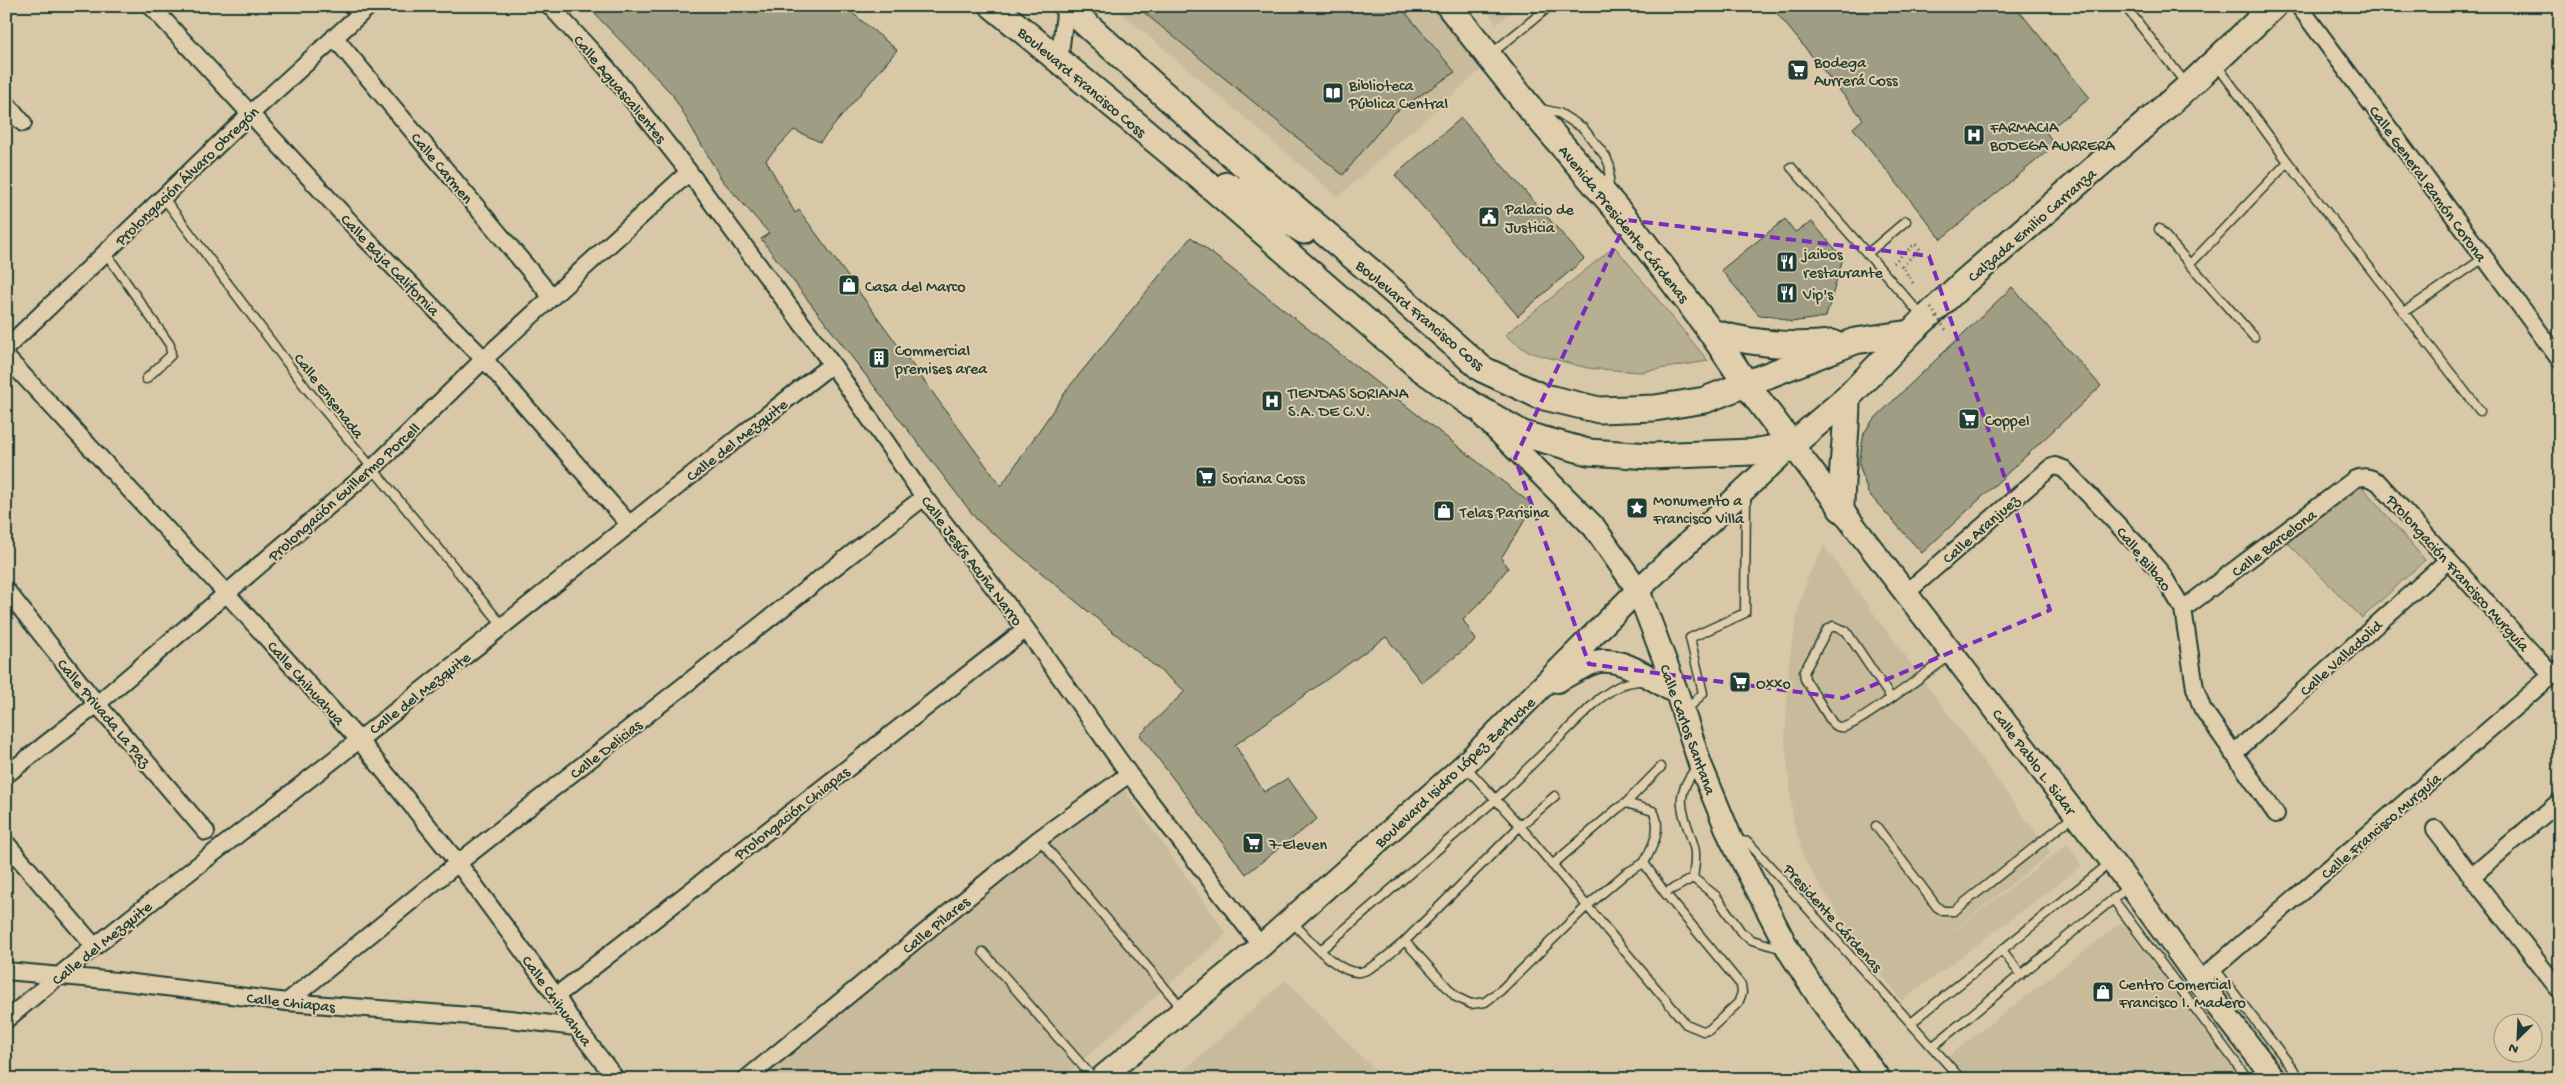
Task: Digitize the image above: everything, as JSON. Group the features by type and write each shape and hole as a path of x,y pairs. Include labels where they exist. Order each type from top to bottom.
{"main road":[{"name":"Boulevard Francisco Coss","path":"993,6 1201,178 1419,366 1471,404 1523,434 1588,452 1651,456 1752,452 1792,445"},
{"name":"Boulevard Francisco Coss","path":"1066,6 1219,144 1369,270 1482,369 1540,396 1599,410 1655,408 1705,400 1855,341 1928,322"},
{"name":"Avenida Presidente Cárdenas","path":"1450,6 1529,107 1606,197 1711,332 1746,385 1792,445"},
{"name":"Calzada Emilio Carranza","path":"1792,445 1847,398 2274,6"},
{"path":"1115,107 1198,157 1211,154 1219,144"},
{"path":"1201,178 1225,184 1369,270"},
{"path":"1711,332 1741,341 1769,344 1809,345 1855,341"},
{"path":"1842,509 1841,474 1847,434 1847,398"}],"street":[{"name":"Calle Baja California","path":"151,6 249,115 363,236 484,359 628,523"},
{"name":"Prolongación Álvaro Obregón","path":"6,348 249,115 370,6"},
{"name":"Calle Aguascalientes","path":"550,6 607,68 689,172"},
{"path":"1059,61 1066,6"},
{"name":"Calle General Ramón Corona","path":"2299,6 2560,360"},
{"name":"Calle Carmen","path":"334,37 552,297"},
{"path":"6,103 23,123"},
{"name":"Prolongación Guillermo Porcell","path":"6,776 97,704 372,470 484,359 689,172"},
{"name":"Calle Jesús Acuña Narro","path":"689,172 832,364 924,497 1026,629 1129,774 1261,946"},
{"name":"Calle Chihuahua","path":"6,357 227,594 359,740 458,863 556,996 576,1027 616,1079"},
{"name":"Calle del Mezquite","path":"6,1020 94,946 504,626 628,523 832,364"},
{"name":"Calle Carlos Santana","path":"1471,404 1594,526 1638,590 1677,692 1700,764 1731,839 1789,951 1820,999 1879,1079"},
{"name":"Boulevard Isidro López Zertuche","path":"1100,1079 1261,946 1464,765 1638,590 1792,445"},
{"name":"Calle Pablo L. Sidar","path":"1792,445 2112,862 2122,892 2207,975 2275,1079"},
{"name":"Calle Aranjuez","path":"1906,593 2050,468 2055,466"},
{"name":"Calle Bilbao","path":"2055,466 2064,469 2139,547 2162,574 2183,609 2195,688 2202,708 2276,814"},
{"name":"Calle Barcelona","path":"2183,609 2355,479 2363,476"},
{"name":"Prolongación Francisco Murguía","path":"2363,476 2378,482 2448,561 2556,671"},
{"name":"Calle Delicias","path":"287,1002 458,863 924,497"},
{"name":"Calle Valladolid","path":"2233,754 2448,561"},
{"name":"Calle Privada La Paz","path":"6,590 97,704 206,832"},
{"name":"Prolongación Chiapas","path":"556,996 1026,629"},
{"path":"1542,688 1596,662 1621,664 1677,692"},
{"name":"Calle Francisco Murguía","path":"2207,975 2556,671"},
{"name":"Calle Pilares","path":"746,1079 1039,839 1129,774"},
{"path":"2471,876 2560,801"},
{"path":"2435,829 2560,991"},
{"path":"6,843 94,946"},
{"name":"Calle Chiapas","path":"6,971 117,980 287,1002 510,1019 576,1027"}],"lane":[{"path":"1489,56 1550,6"},
{"path":"2125,6 2188,86"},
{"path":"2214,61 2288,162 2480,411"},
{"path":"2190,264 2288,162"},
{"path":"1791,167 1928,322"},
{"name":"Calle Ensenada","path":"163,197 306,388 372,470 504,626"},
{"path":"1867,254 1906,221"},
{"path":"2159,229 2254,337"},
{"path":"105,252 170,345 171,356 146,379"},
{"path":"2404,312 2484,258"},
{"path":"1684,714 1703,693 1690,638 1744,613 1746,488"},
{"path":"1891,698 1846,632 1833,626 1827,630 1804,672 1805,679 1833,724 1843,727 1891,698 1952,654"},
{"path":"1322,950 1496,799 1599,699 1615,687 1628,681 1654,681"},
{"path":"1694,878 1694,849 1688,830 1682,793 1685,782 1700,764"},
{"path":"1464,765 1520,826 1686,1024 1703,1031 1709,1030 1738,1003 1742,993 1741,985 1644,863"},
{"path":"1552,865 1626,803 1661,767"},
{"path":"1290,920 1333,963 1348,972 1363,972 1405,941 1520,826 1555,796"},
{"path":"1405,941 1456,997 1471,1004 1485,1002 1501,990 1586,906 1626,873 1644,863 1656,836 1656,817 1653,810 1626,803"},
{"path":"1876,826 1936,907 1948,912 1954,911 2076,815"},
{"path":"1039,839 1183,1010"},
{"name":"Presidente Cárdenas","path":"1731,839 1748,842 1961,1079"},
{"path":"1911,1022 2112,862"},
{"path":"1666,893 1694,878"},
{"path":"1694,878 1716,896 1741,932 1752,940 1789,951"},
{"path":"1932,1047 2122,892 2248,1079"},
{"path":"2002,950 2021,975"},
{"path":"983,952 1094,1079"},
{"path":"2207,975 2301,1079"}],"path":[{"path":"1883,271 1915,244 1920,249 1902,266 1910,278"}],"highlighted area":[{"path":"1627,220 1929,256 2050,610 1843,698 1589,664 1515,458"}],"shaded area":[{"name":"Biblioteca Pública Central","path":"1113,6 1431,6 1482,69 1338,197"},
{"path":"1483,6 1519,6 1497,24"},
{"path":"1614,247 1708,361 1641,372 1587,368 1528,352 1505,335"},
{"path":"2358,482 2425,560 2362,618 2288,543"},
{"path":"1824,546 2051,853 1937,943 2068,844 2082,866 1902,1001 1846,927 1805,861 1793,820 1785,740 1789,661 1798,609 1808,577"},
{"path":"1119,782 1227,934 1061,1079 739,1079"},
{"name":"Centro Comercial Francisco I. Madero","path":"2122,922 2240,1079 1952,1079 1939,1063"},
{"path":"1286,980 1384,1079 1174,1079"}],"building":[{"path":"587,6 844,6 897,50 820,142 794,130 766,160 795,213 799,210 1001,486 1069,387 1191,237 1534,506 1501,558 1508,568 1480,603 1463,620 1476,640 1422,683 1386,637 1235,745 1264,792 1288,778 1317,819 1246,874 1140,735 1185,691 977,520 761,239 769,233 722,180 672,94"},
{"name":"Biblioteca Pública Central","path":"1136,6 1400,6 1455,72 1394,113 1343,175"},
{"path":"1771,6 2015,6 2090,98 2046,132 2055,145 1941,239 1853,128 1863,119"},
{"name":"Palacio de Justicia","path":"1461,118 1584,259 1518,316 1395,175"},
{"name":"Vip's","path":"1785,219 1795,232 1812,222 1843,258 1826,317 1791,322 1774,316 1759,315 1721,270"},
{"name":"Coppel","path":"2012,287 2101,386 1922,553 1868,493 1859,464 1864,433 1872,421"}],"place":[{"name":"Bodega Aurrerá Coss","path":"1798,70"},
{"name":"Biblioteca Pública Central","path":"1333,93"},
{"name":"FARMACIA BODEGA AURRERA","path":"1974,135"},
{"name":"Palacio de Justicia","path":"1489,217"},
{"name":"jaibos restaurante","path":"1787,262"},
{"name":"Casa del Marco","path":"849,285"},
{"name":"Vip's","path":"1787,293"},
{"name":"Commercial premises area","path":"879,358"},
{"name":"TIENDAS SORIANA S.A. DE C.V.","path":"1272,401"},
{"name":"Coppel","path":"1969,419"},
{"name":"Soriana Coss","path":"1206,477"},
{"name":"Monumento a Francisco Villa","path":"1637,508"},
{"name":"Telas Parisina","path":"1444,511"},
{"name":"Oxxo","path":"1740,682"},
{"name":"7-Eleven","path":"1253,843"},
{"name":"Centro Comercial Francisco I. Madero","path":"2103,992"}]}
